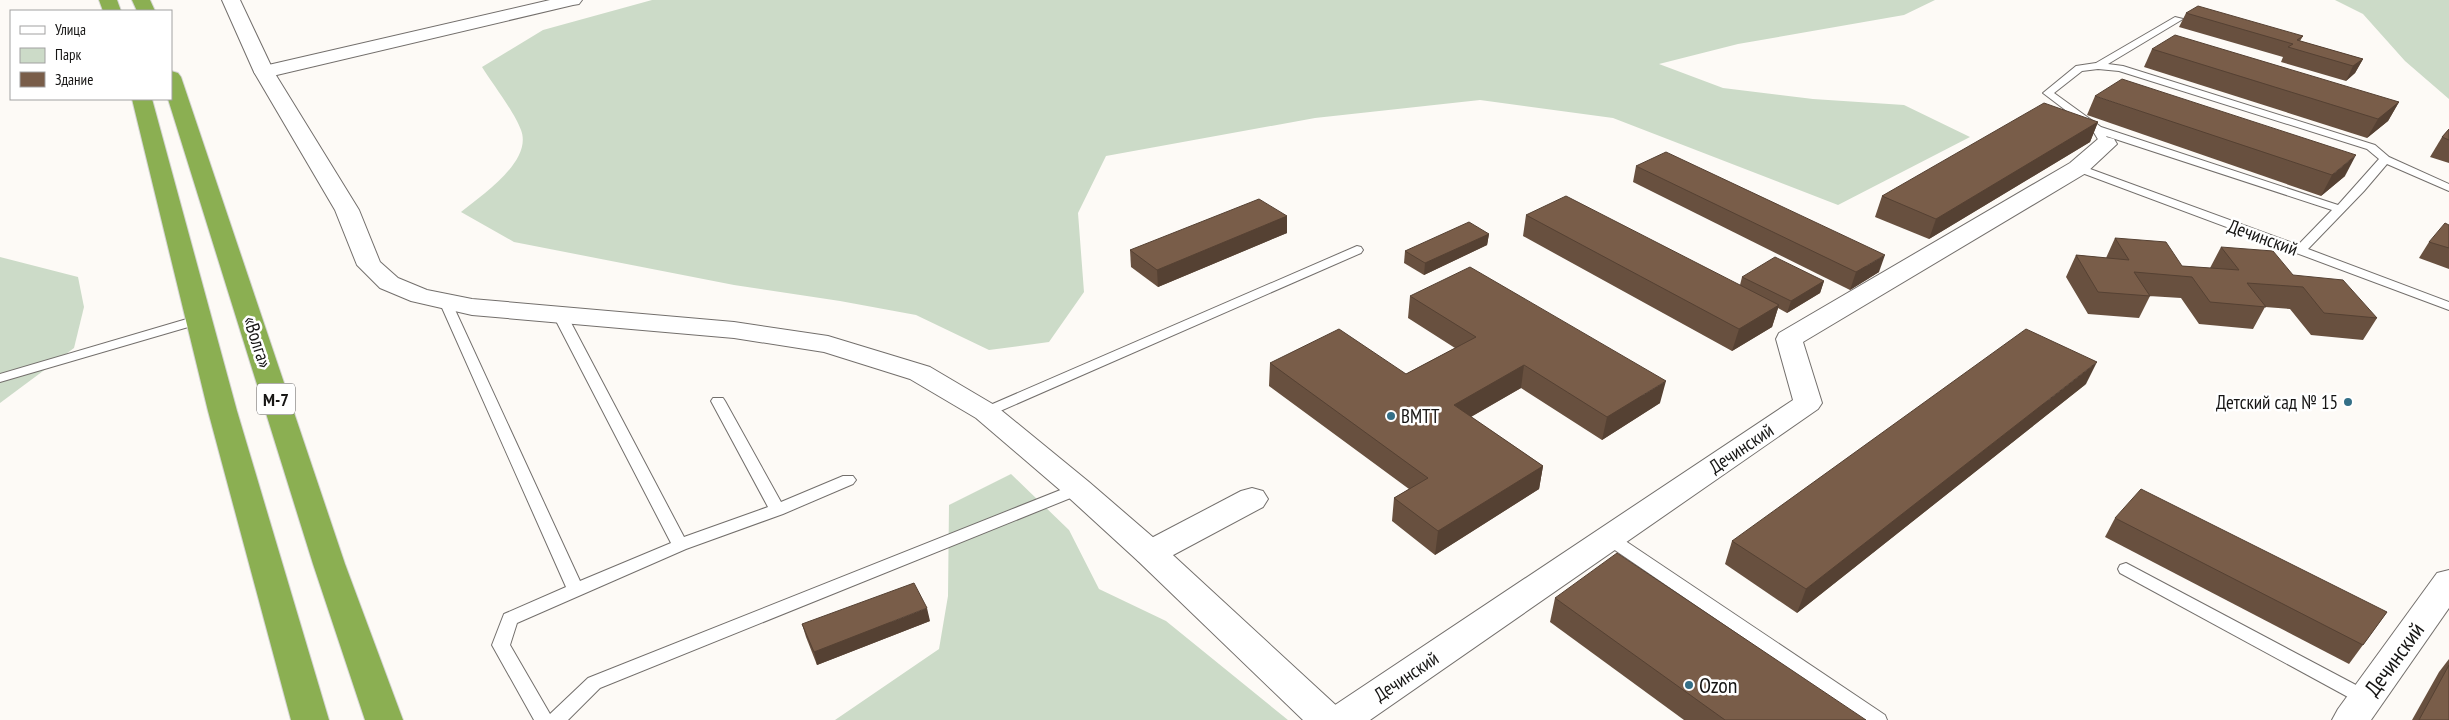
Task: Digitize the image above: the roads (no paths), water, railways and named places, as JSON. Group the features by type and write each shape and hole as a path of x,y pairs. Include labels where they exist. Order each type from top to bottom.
{"highway":[{"name":"«Волга»","path":"172,80 329,564 384,720"},
{"path":"142,100 197,320 277,609 310,720"}],"street":[{"path":"231,0 264,72 347,210 369,265 389,283 420,296 472,307 734,330 828,344 920,373 986,412 1078,489 1150,553 1327,720"},
{"path":"264,72 573,0"},
{"name":"Дечинский","path":"1342,720 1808,403 1789,339 2078,168 2102,137"},
{"path":"1150,553 1252,499"},
{"name":"Дечинский","path":"2358,709 2445,595"}],"lane":[{"path":"2098,66 2178,19"},
{"path":"2340,208 2102,137 2048,93 2079,68 2098,66 2120,68 2371,147 2385,159 2449,188"},
{"path":"2299,251 2385,159"},
{"name":"Дечинский","path":"2078,168 2449,306"},
{"path":"986,412 1357,250"},
{"path":"445,301 576,590"},
{"path":"560,315 680,545"},
{"path":"0,378 197,320"},
{"path":"718,401 777,510"},
{"path":"544,720 502,645 510,619 680,545 777,510 848,480"},
{"path":"556,720 594,683 1078,489"},
{"path":"1609,538 1878,720"},
{"path":"2126,569 2358,709"}],"place":[{"name":"Детский сад № 15","path":"2348,402"},
{"name":"ВМТТ","path":"1391,416"},
{"name":"Ozon","path":"1689,685"}]}
